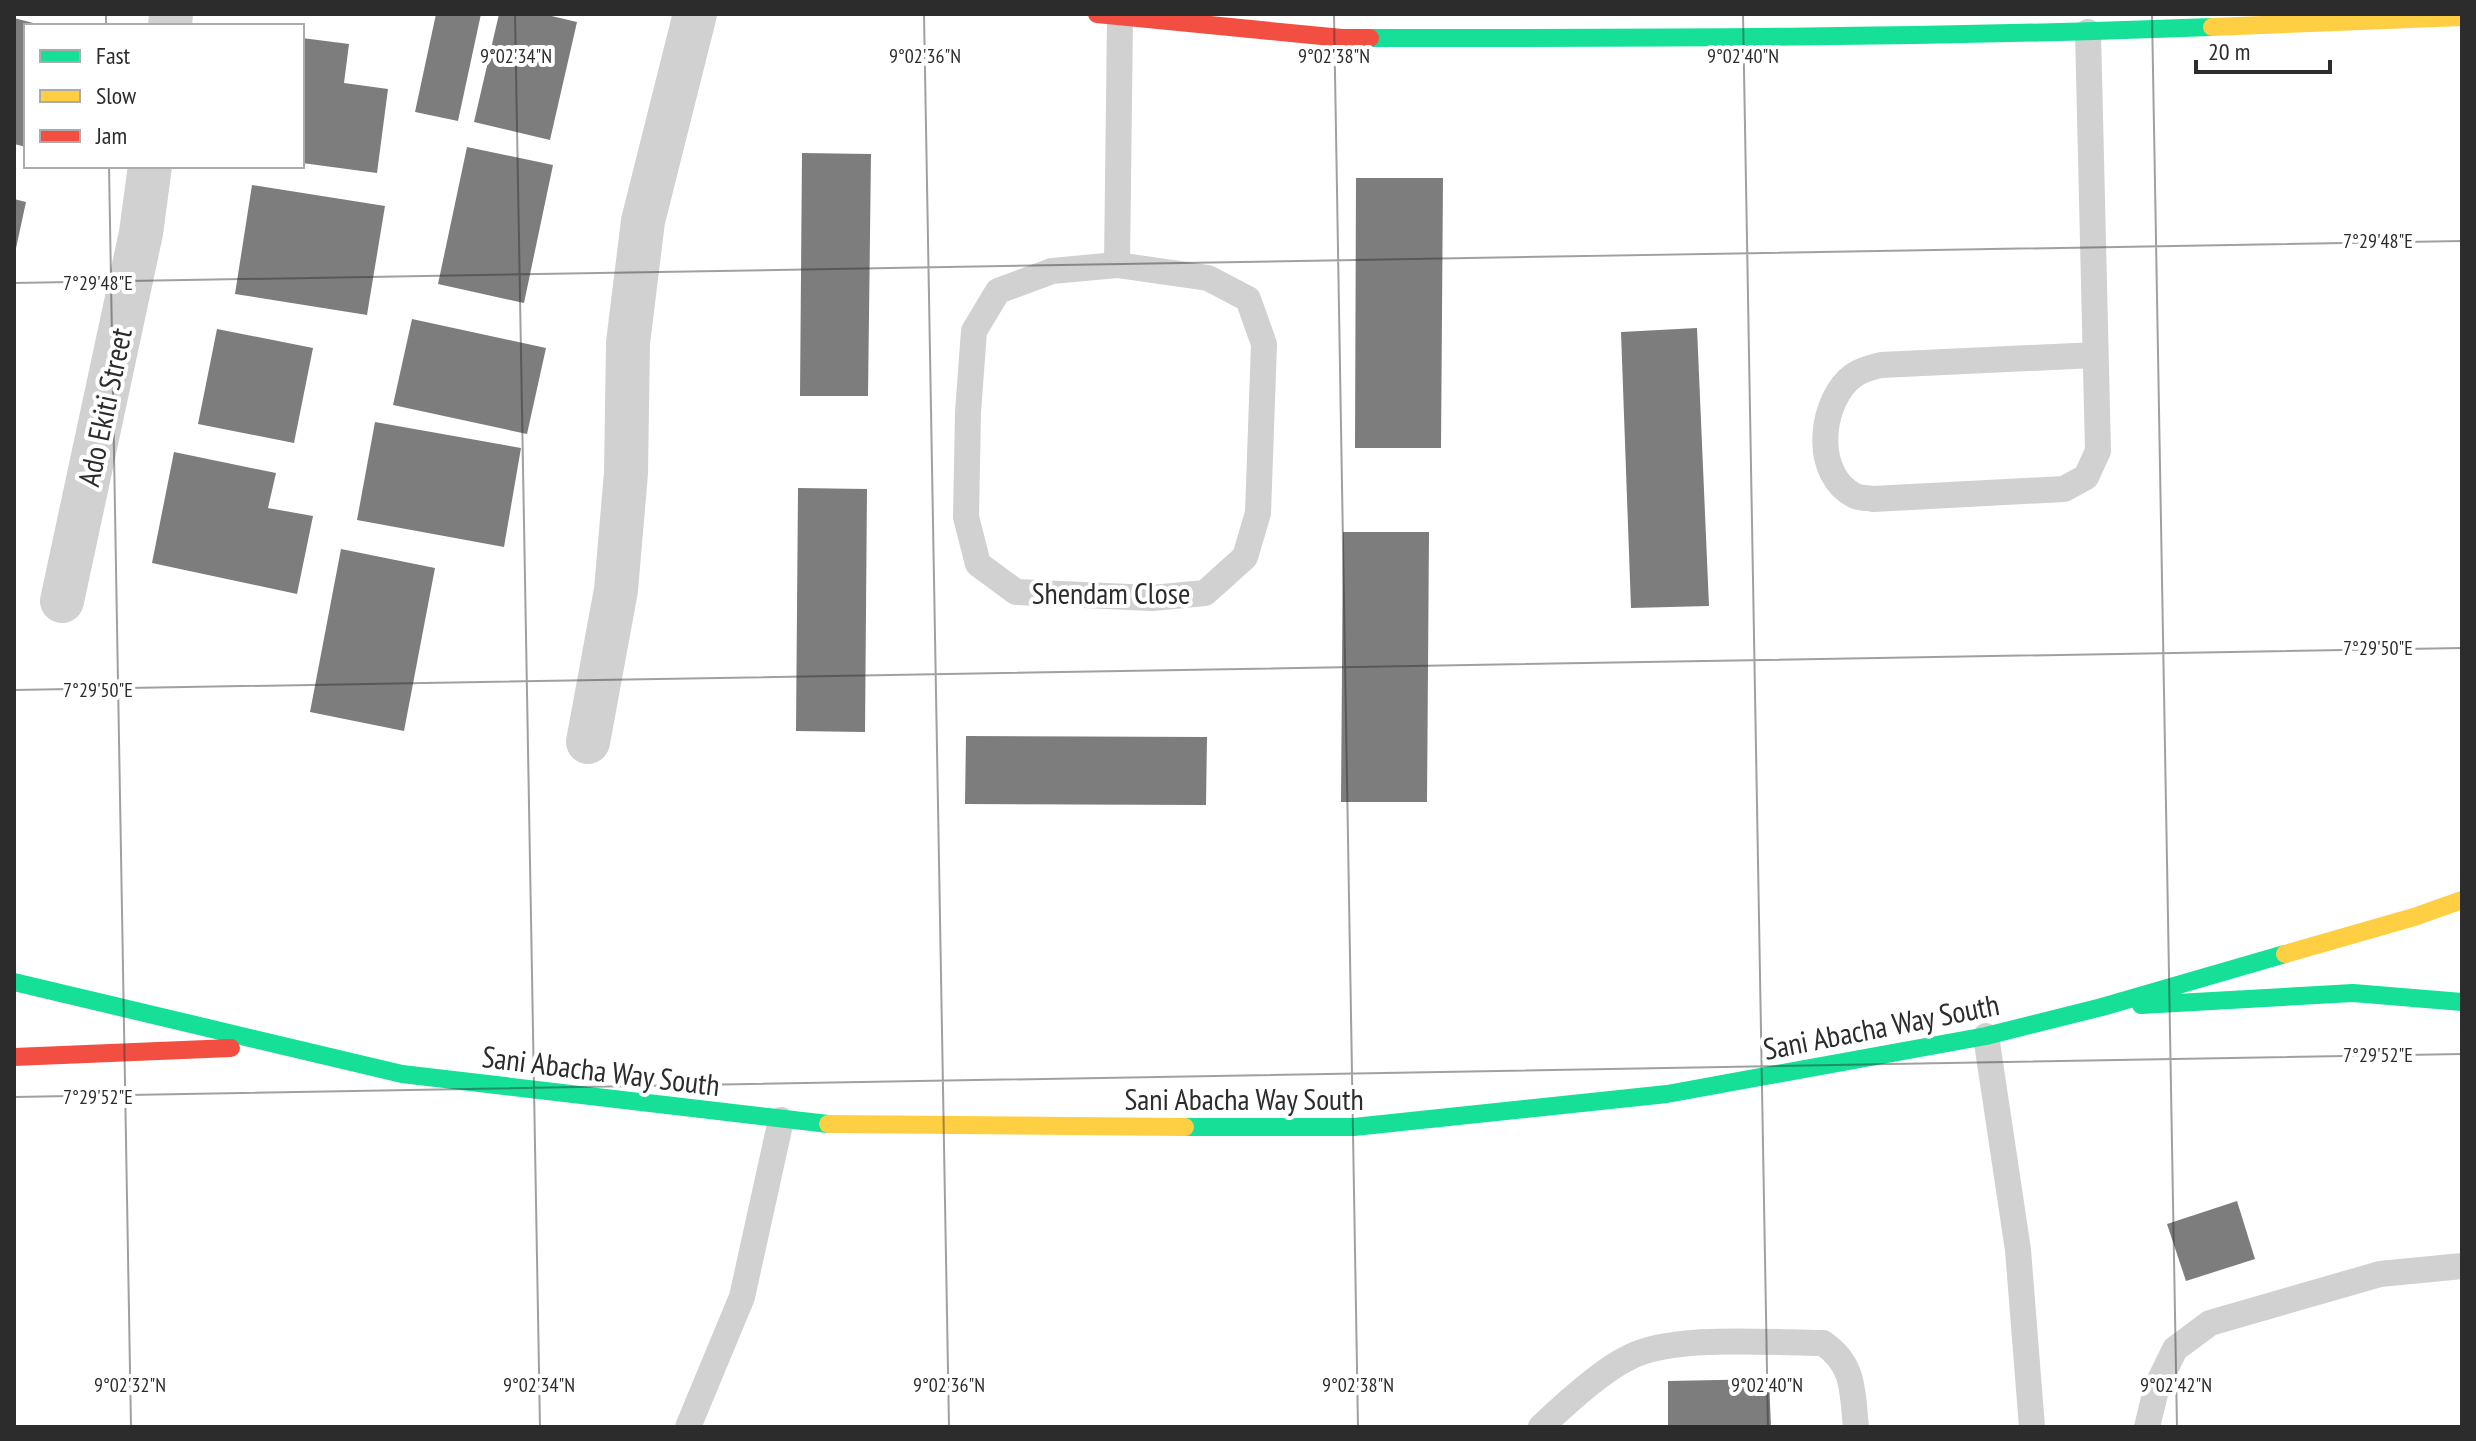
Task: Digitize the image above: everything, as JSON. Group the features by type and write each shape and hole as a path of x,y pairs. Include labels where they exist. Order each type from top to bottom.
{"main road":[{"path":"1108,16 1342,38 1686,26 2088,32 2462,17"},
{"name":"Sani Abacha Way South","path":"14,982 402,1074 781,1120 845,1126 1354,1127 1667,1094 1986,1036 2102,1007 2414,917 2462,900"},
{"path":"2102,1007 2353,993 2462,1002"},
{"path":"14,1057 281,1046"}],"street":[{"path":"588,742 616,590 626,473 628,343 643,221 695,14"},
{"name":"Ado Ekiti Street","path":"62,601 141,233 150,168"}],"lane":[{"path":"1108,16 1117,265"},
{"path":"2088,32 2098,451 2086,477 2064,489 1873,499 1856,496 1839,483 1825,457 1828,412 1847,381 1863,369 1881,365 2095,355"},
{"name":"Shendam Close","path":"1117,265 1208,278 1248,299 1264,344 1258,513 1245,557 1205,593 1152,598 1016,592 978,564 966,517 968,412 974,331 998,291 1052,271 1117,265"},
{"path":"1986,1036 2018,1250 2032,1427"},
{"path":"688,1427 742,1297 781,1120"},
{"path":"2147,1427 2157,1386 2175,1349 2210,1323 2380,1274 2462,1266"},
{"path":"1541,1427 1567,1416 1628,1358 1666,1344 1823,1343 1836,1352 1846,1365 1852,1386 1856,1427"}],"building":[{"path":"436,14 481,14 458,121 415,112"},
{"path":"499,14 543,14 577,22 550,140 474,122"},
{"path":"14,18 37,24 24,24 24,146 14,144"},
{"path":"304,38 349,44 344,83 388,89 377,173 304,163"},
{"path":"467,147 553,165 524,303 438,284"},
{"path":"802,153 871,154 868,396 800,396"},
{"path":"1356,178 1443,178 1441,448 1355,448"},
{"path":"252,185 385,206 367,315 235,294"},
{"path":"14,199 26,202 15,253 14,253"},
{"path":"412,319 546,348 527,434 393,405"},
{"path":"1697,328 1709,606 1631,608 1621,332"},
{"path":"217,329 313,348 294,443 198,424"},
{"path":"375,422 521,448 504,547 357,520"},
{"path":"174,452 276,473 268,508 313,516 297,594 152,563"},
{"path":"798,488 867,489 865,732 796,731"},
{"path":"1343,532 1429,532 1427,802 1341,802"},
{"path":"341,549 435,568 404,731 310,712"},
{"path":"966,736 1207,737 1206,805 965,804"},
{"path":"2237,1201 2255,1259 2186,1281 2167,1224"},
{"path":"1769,1379 1771,1427 1668,1427 1668,1381"}],"traffic: fast":[{"path":"1370,38 1897,35 2212,27"},
{"path":"1185,1127 1354,1127 1667,1094 1986,1036 2102,1007 2285,954"},
{"path":"14,982 402,1074 828,1124"},
{"path":"2141,1005 2353,993 2462,1002"}],"traffic: slow":[{"path":"2212,27 2462,17"},
{"path":"2285,954 2462,900"},
{"path":"828,1124 1185,1127"}],"traffic: jam":[{"path":"1097,14 1342,38 1370,38"},
{"path":"14,1057 231,1048"}]}
